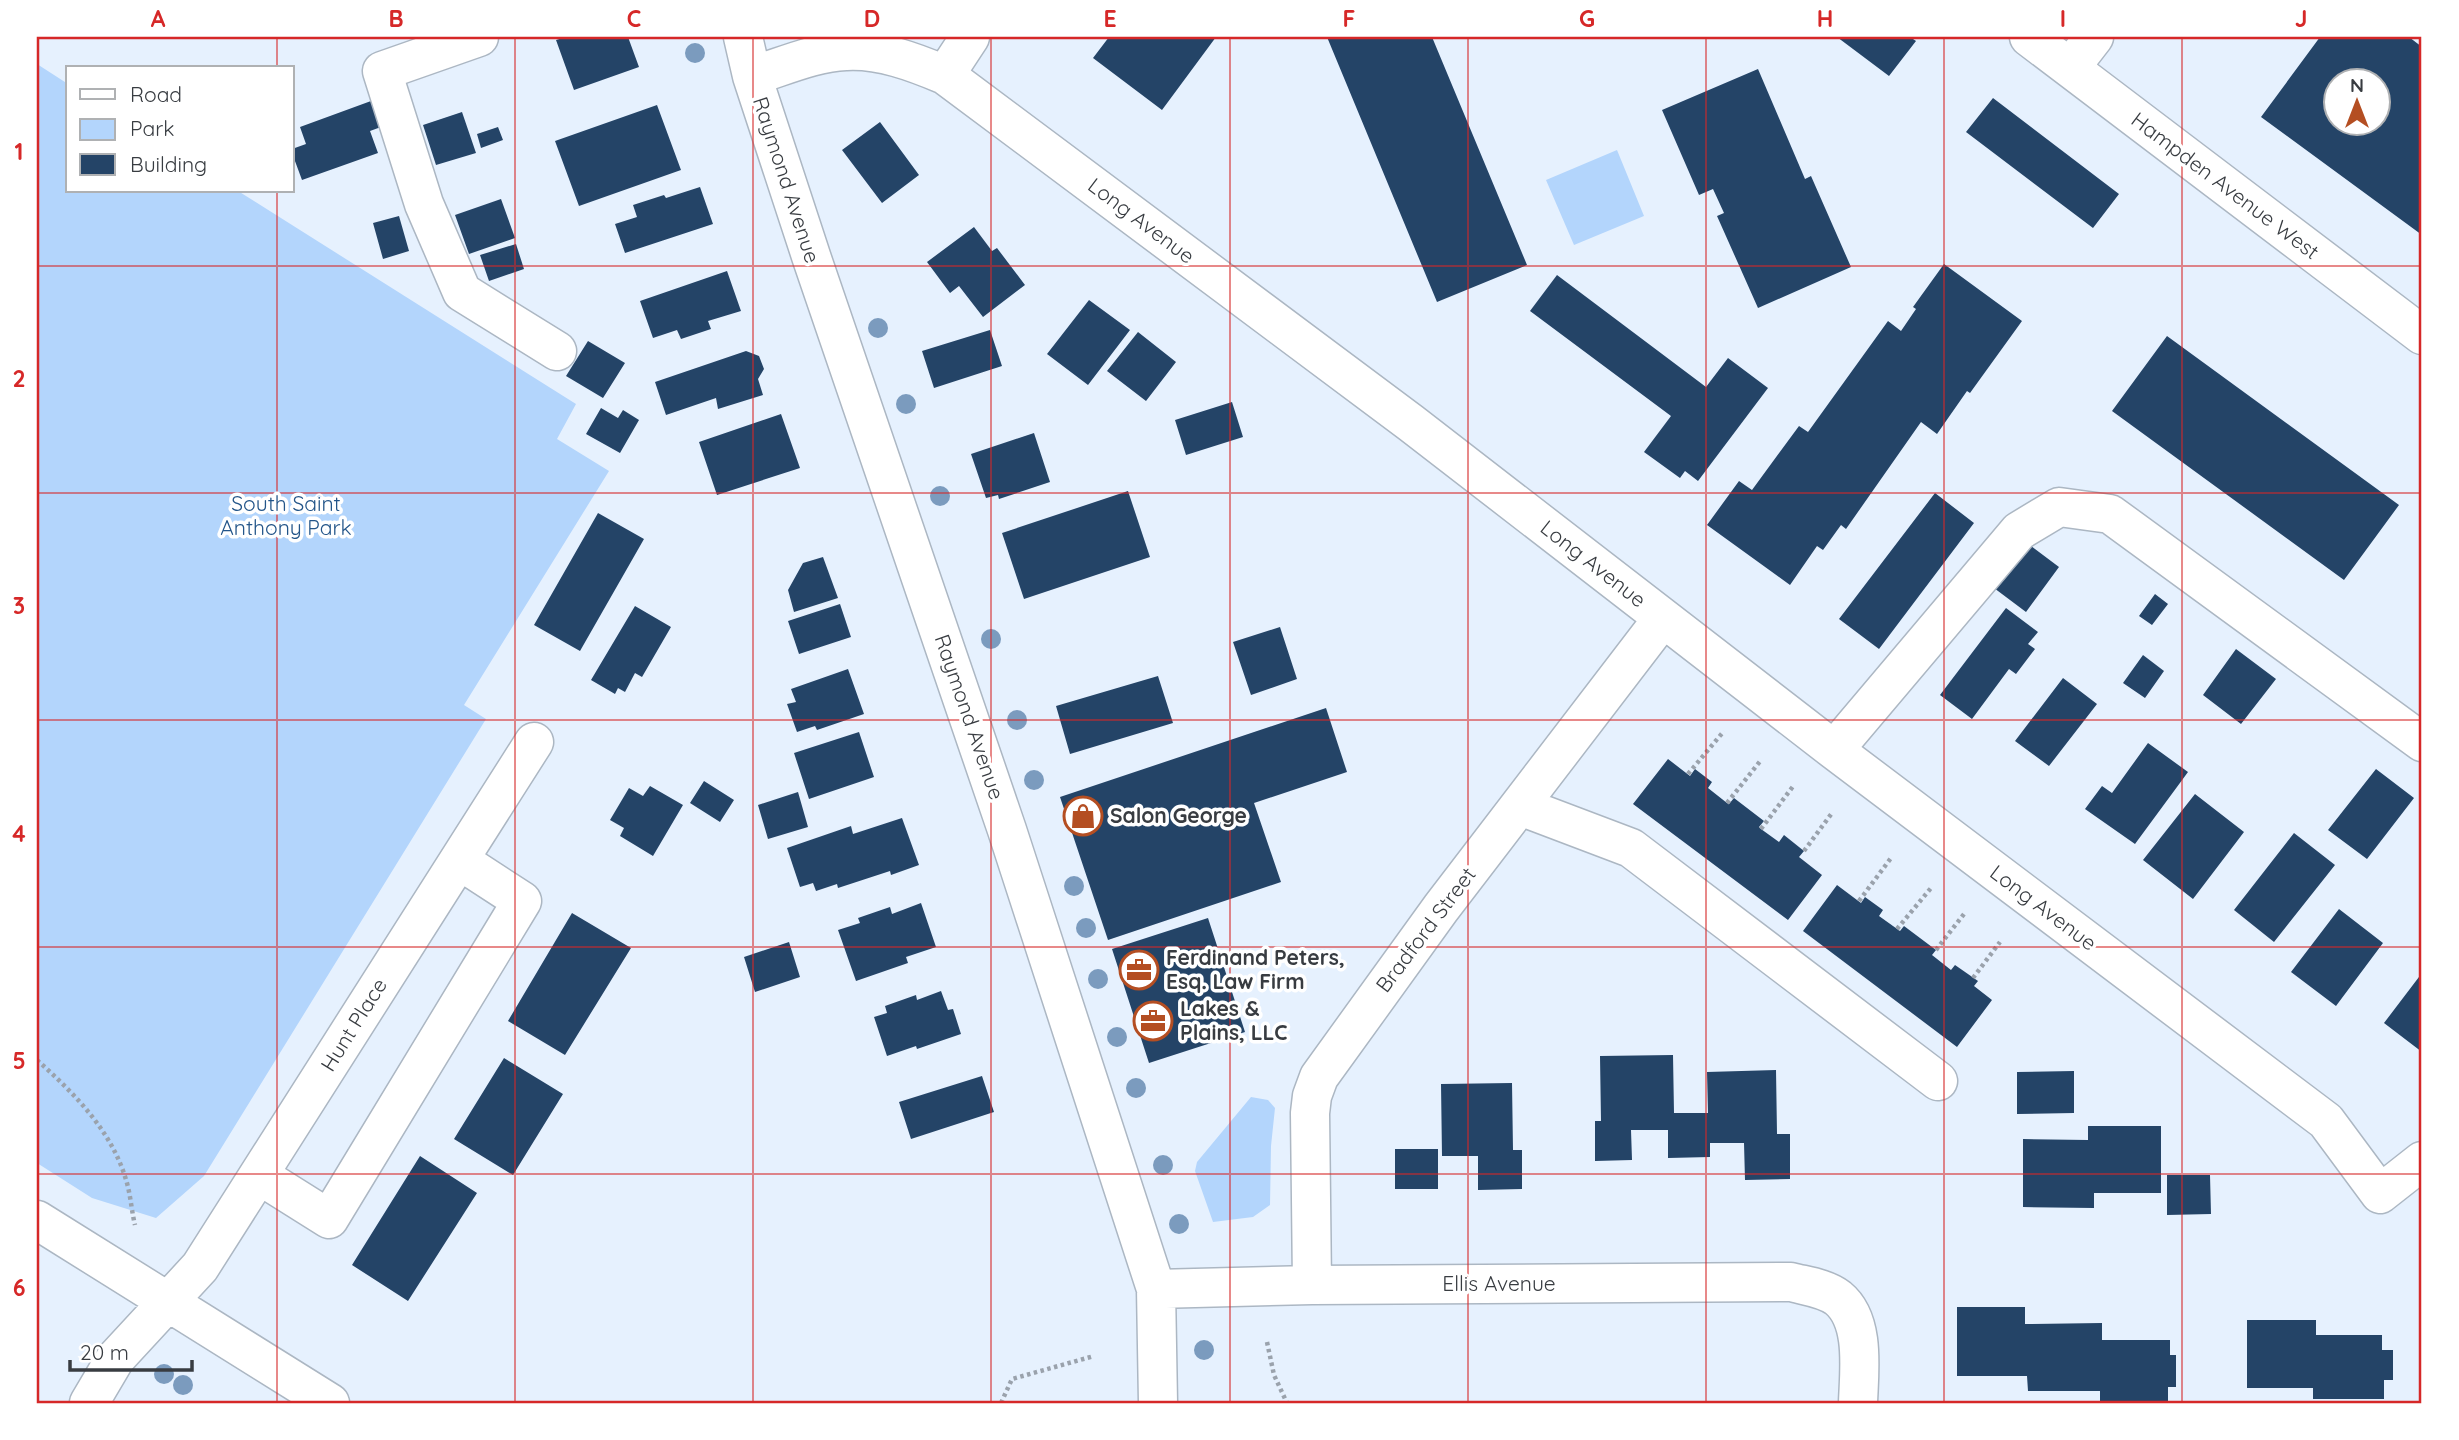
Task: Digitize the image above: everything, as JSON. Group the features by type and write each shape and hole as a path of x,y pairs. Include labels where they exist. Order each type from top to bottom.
{"street":[{"path":"479,37 382,71 424,204 462,292 557,351"},
{"name":"Raymond Avenue","path":"743,37 752,76 811,256 1040,929 1156,1289 1158,1403"},
{"path":"945,75 970,37"},
{"name":"Hampden Avenue West","path":"2029,37 2422,335"},
{"path":"2070,68 2094,37"},
{"name":"Long Avenue","path":"752,76 810,58 846,51 909,60 945,75 1411,423 1834,750 2326,1121 2380,1194 2422,1161"},
{"path":"1834,750 2019,531 2059,507 2110,514 2422,742"},
{"name":"Bradford Street","path":"1311,1285 1310,1113 1311,1096 1319,1077 1441,908 1663,618"},
{"name":"Hunt Place","path":"89,1403 115,1359 200,1267 534,742"},
{"path":"1520,806 1631,848 1938,1081"},
{"path":"259,1175 328,1219 522,901 459,860"},
{"path":"37,1220 330,1403"},
{"name":"Ellis Avenue","path":"1156,1289 1311,1285 1791,1282 1817,1288 1839,1299 1855,1323 1859,1340 1858,1403"}],"path":[{"path":"1688,774 1724,731"},
{"path":"1727,803 1761,760"},
{"path":"1761,829 1794,785"},
{"path":"1804,851 1832,813"},
{"path":"1859,901 1891,858"},
{"path":"1897,929 1931,888"},
{"path":"1937,950 1964,914"},
{"path":"1973,978 2000,942"},
{"path":"37,1060 67,1087 93,1117 114,1150 128,1185 135,1225"},
{"path":"1266,1342 1274,1375 1287,1403"},
{"path":"1000,1403 1012,1379 1094,1356"}],"green space":[{"name":"South Saint Anthony Park","path":"37,64 66,83 66,192 240,192 576,404 557,439 609,471 464,705 486,719 204,1176 156,1218 92,1198 37,1163"},
{"path":"1617,150 1644,216 1574,245 1546,180"},
{"path":"1251,1097 1268,1100 1275,1108 1270,1205 1253,1217 1213,1222 1195,1171 1197,1162"}],"building":[{"path":"566,37 628,37 639,67 574,90 556,40"},
{"path":"1109,37 1216,37 1162,110 1093,58"},
{"path":"1327,37 1432,37 1527,265 1437,302"},
{"path":"1837,37 1910,37 1916,41 1889,76"},
{"path":"2320,37 2409,37 2422,47 2422,235 2261,117"},
{"path":"1758,69 1805,179 1811,176 1851,267 1758,308 1717,216 1724,213 1713,189 1699,195 1662,110"},
{"path":"1993,98 2119,194 2093,228 1966,132"},
{"path":"371,101 381,127 370,131 378,153 302,180 294,158 294,148 306,144 300,127"},
{"path":"657,105 681,170 579,206 555,141"},
{"path":"462,112 476,153 436,165 423,125"},
{"path":"880,122 919,175 882,203 842,150"},
{"path":"498,127 503,140 481,148 477,134"},
{"path":"700,187 713,224 625,253 615,224 637,217 633,205"},
{"path":"501,199 515,238 469,254 455,215"},
{"path":"399,216 409,251 383,259 373,223"},
{"path":"974,227 992,251 997,248 1025,285 983,317 959,286 950,293 927,262"},
{"path":"516,244 524,269 489,281 480,255"},
{"path":"1944,264 2022,321 1937,434 1921,422 1846,529 1841,525 1823,550 1817,546 1790,585 1707,525 1739,481 1752,490 1799,426 1808,432 1888,321 1901,331 1916,309 1913,307"},
{"path":"727,271 741,311 708,321 711,329 681,339 677,330 653,338 640,301"},
{"path":"1557,275 1706,387 1728,358 1768,388 1698,481 1685,471 1680,478 1644,452 1671,416 1530,311"},
{"path":"1089,300 1130,330 1088,385 1047,354"},
{"path":"990,330 1002,366 934,388 922,351"},
{"path":"1138,332 1176,362 1146,401 1107,371"},
{"path":"2167,336 2399,505 2344,580 2112,411"},
{"path":"588,341 625,363 603,398 566,376"},
{"path":"746,351 759,356 764,369 758,379 763,395 718,409 716,398 666,415 655,382"},
{"path":"1232,402 1243,437 1186,455 1175,420"},
{"path":"601,408 618,418 623,410 639,420 620,453 586,434"},
{"path":"781,414 800,468 717,495 699,442"},
{"path":"1034,433 1050,482 999,499 998,495 986,498 971,454"},
{"path":"1128,491 1150,557 1024,599 1002,533"},
{"path":"1935,493 1974,523 1879,649 1839,619"},
{"path":"598,513 644,539 580,651 534,625"},
{"path":"2027,543 2059,567 2026,612 1994,588"},
{"path":"823,557 838,598 794,612 788,590 803,563"},
{"path":"2155,594 2168,604 2152,625 2139,616"},
{"path":"840,604 851,637 799,654 788,621"},
{"path":"635,606 671,627 642,677 635,673 625,692 618,688 615,694 591,680"},
{"path":"2006,608 2038,632 2028,644 2035,649 2016,674 2009,669 1972,719 1940,695"},
{"path":"1280,627 1297,679 1251,695 1233,642"},
{"path":"2236,649 2276,679 2241,724 2203,695"},
{"path":"2143,655 2164,671 2145,698 2123,683"},
{"path":"848,669 864,714 817,730 815,726 797,732 787,704 796,702 791,689"},
{"path":"1158,676 1173,723 1070,754 1056,706"},
{"path":"2063,678 2097,704 2049,766 2015,741"},
{"path":"1326,708 1347,772 1254,803 1281,882 1108,940 1060,797"},
{"path":"859,732 874,777 809,799 794,753"},
{"path":"2148,743 2188,772 2135,844 2085,809 2102,786 2112,793"},
{"path":"1668,759 1690,776 1695,769 1712,782 1708,788 1727,803 1734,798 1764,821 1759,827 1779,842 1784,835 1804,851 1799,857 1822,875 1788,920 1633,804"},
{"path":"2376,769 2414,798 2367,859 2328,830"},
{"path":"704,781 734,800 720,822 690,803"},
{"path":"650,786 683,805 653,856 620,836 624,828 610,820 629,788 643,796"},
{"path":"798,792 808,827 768,839 758,805"},
{"path":"2195,794 2244,832 2193,899 2143,860"},
{"path":"902,818 919,865 891,875 890,871 838,888 837,884 816,891 813,883 800,887 787,848 851,826 853,834"},
{"path":"2294,833 2335,865 2274,942 2234,910"},
{"path":"1837,885 1861,903 1865,897 1883,910 1879,916 1900,931 1904,926 1936,950 1932,955 1951,970 1955,965 1978,981 1974,986 1992,1000 1957,1047 1803,931"},
{"path":"921,903 936,947 906,957 908,963 856,981 838,930 860,923 858,918 890,907 892,914"},
{"path":"2339,909 2383,943 2336,1006 2291,972"},
{"path":"572,913 631,948 565,1055 508,1021"},
{"path":"1208,918 1245,1032 1149,1063 1112,949"},
{"path":"789,942 800,977 755,992 744,957"},
{"path":"2422,973 2422,1052 2384,1023"},
{"path":"941,991 948,1010 953,1009 961,1034 887,1056 874,1017 887,1013 885,1006 916,995 917,1000"},
{"path":"1673,1055 1674,1113 1708,1113 1707,1072 1776,1070 1777,1134 1790,1134 1790,1179 1745,1180 1744,1143 1710,1143 1710,1157 1668,1158 1668,1130 1631,1130 1632,1160 1595,1161 1595,1121 1601,1121 1600,1056"},
{"path":"504,1058 563,1094 513,1175 454,1139"},
{"path":"2074,1071 2074,1113 2017,1114 2017,1072"},
{"path":"982,1076 994,1112 911,1139 899,1102"},
{"path":"1512,1083 1513,1150 1522,1150 1522,1189 1478,1190 1478,1156 1442,1156 1441,1084"},
{"path":"2088,1126 2161,1126 2161,1193 2094,1193 2094,1208 2023,1207 2023,1139 2088,1140"},
{"path":"1395,1149 1438,1149 1438,1189 1395,1189"},
{"path":"420,1156 477,1193 408,1301 352,1265"},
{"path":"2167,1175 2210,1175 2211,1214 2167,1215"},
{"path":"1957,1307 2025,1307 2025,1324 2102,1323 2102,1340 2170,1340 2170,1355 2176,1355 2176,1387 2168,1387 2168,1403 2100,1403 2100,1391 2028,1391 2027,1376 1957,1376"},
{"path":"2247,1320 2316,1320 2316,1335 2382,1335 2382,1350 2393,1350 2393,1380 2384,1380 2384,1399 2313,1399 2313,1388 2247,1388"}],"place":[{"name":"Salon George","path":"1083,816"},
{"name":"Ferdinand Peters, Esq. Law Firm","path":"1139,970"},
{"name":"Lakes & Plains, LLC","path":"1153,1021"}]}
